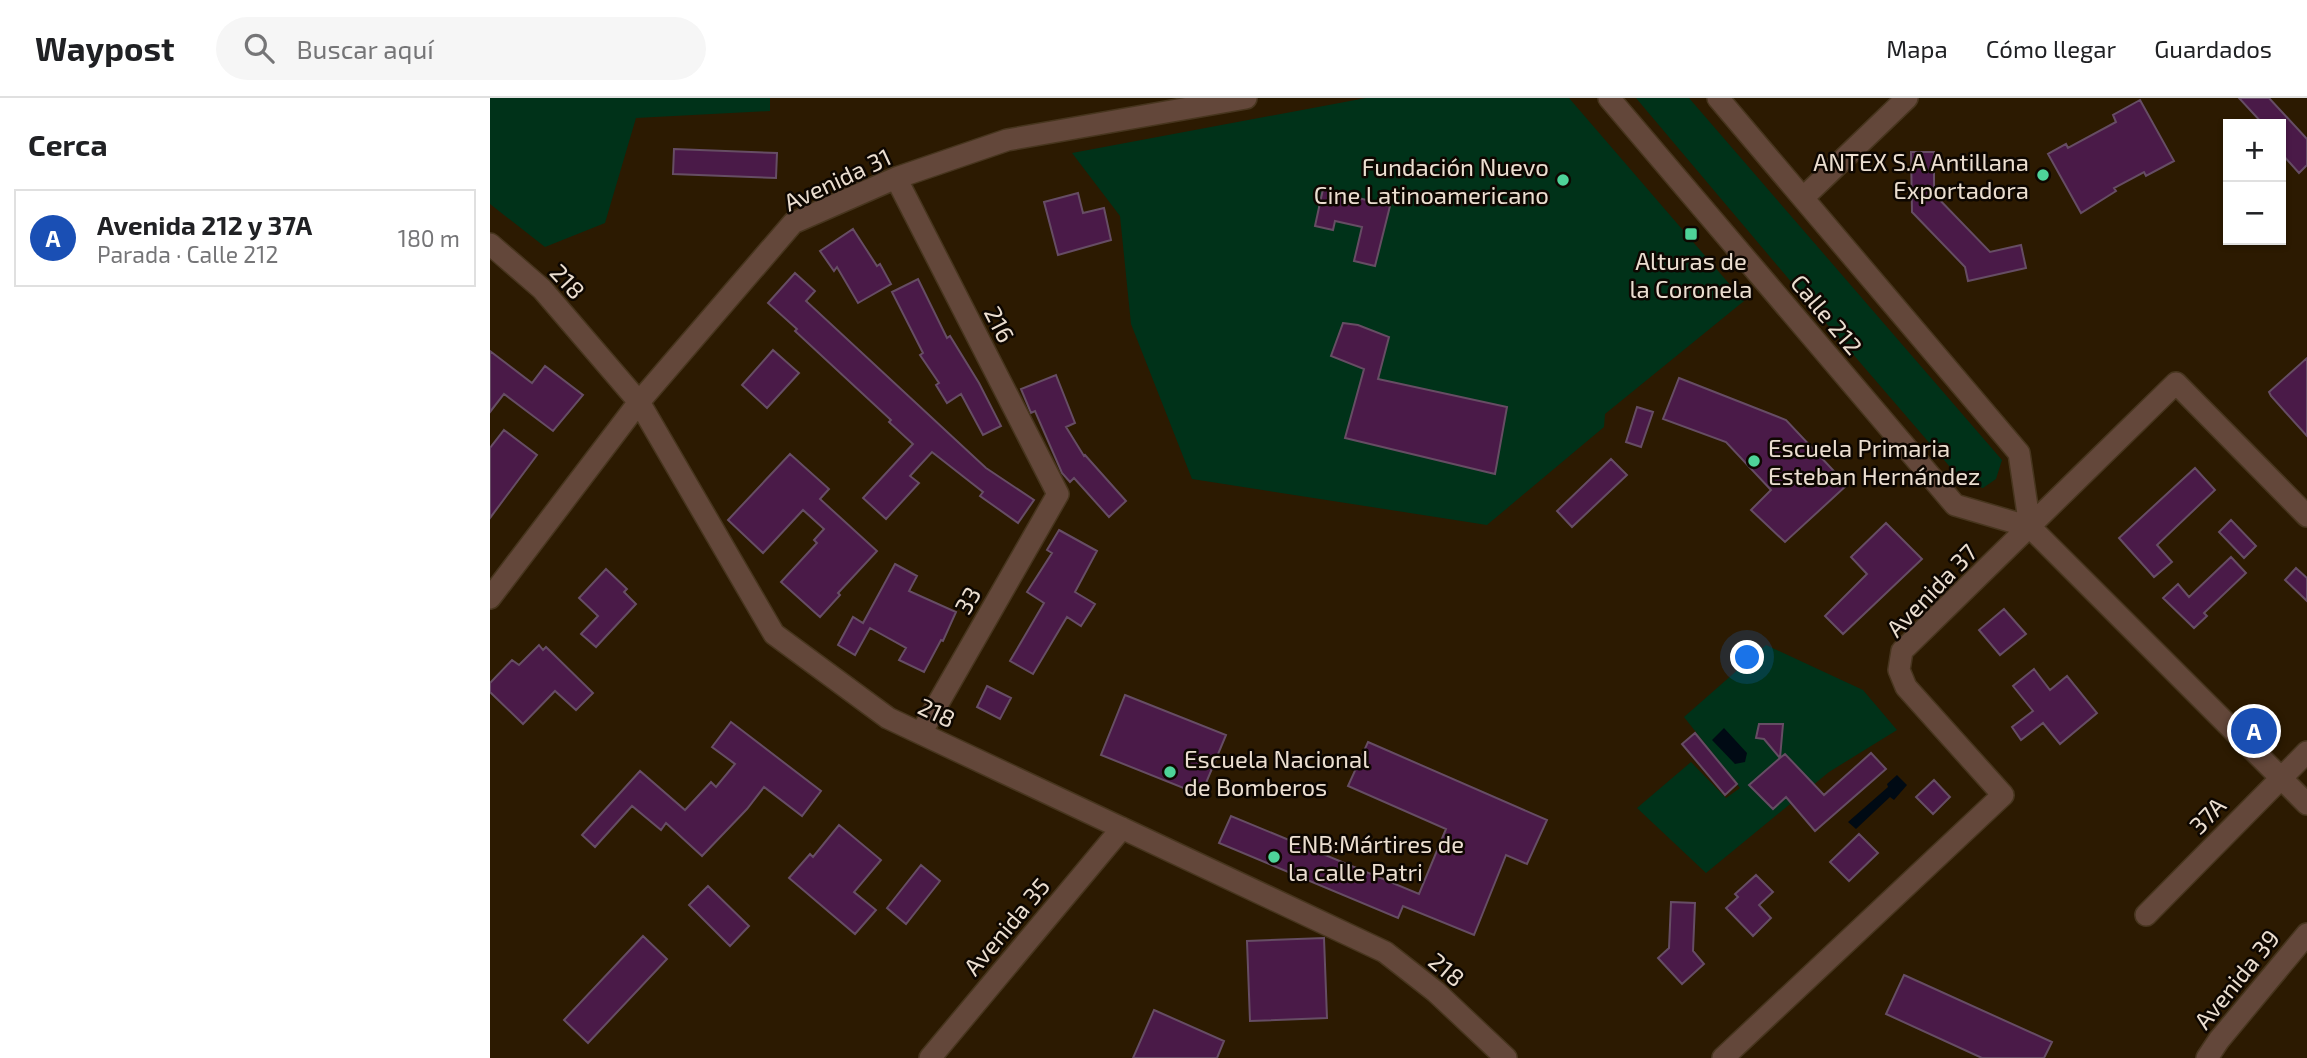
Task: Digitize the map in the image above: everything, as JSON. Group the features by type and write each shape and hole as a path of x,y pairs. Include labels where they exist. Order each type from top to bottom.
{"street":[{"name":"Avenida 31","path":"490,598 639,402 793,223 896,178 1007,140 1246,98"},
{"name":"Calle 212","path":"1609,98 1955,505 2030,527 2307,804"},
{"path":"1718,98 2019,453 2030,527"},
{"path":"1803,198 1907,98"},
{"name":"216","path":"896,178 1058,494"},
{"name":"218","path":"490,244 542,289 639,402 774,634 888,718 1385,952 1436,992 1506,1058"},
{"name":"Avenida 37","path":"1723,1058 2003,795 1906,687 1899,670 1902,651 2176,383 2304,508"},
{"name":"33","path":"921,733 1058,494"},
{"name":"37A","path":"2146,915 2307,752"},
{"name":"Avenida 35","path":"930,1058 1122,828"},
{"name":"Avenida 39","path":"2207,1058 2307,934"}],"green space":[{"path":"490,98 770,98 770,111 636,118 605,223 545,247 490,204"},
{"path":"1366,98 1569,98 1744,301 1605,414 1604,427 1487,525 1192,479 1131,324 1120,216 1072,153"},
{"path":"1636,98 1689,98 2002,460 1996,479 1983,488 1963,482"},
{"path":"1766,645 1863,690 1897,730 1829,772 1706,873 1637,808 1691,762 1726,798 1740,788 1684,717"}],"shaded area":[{"path":"1724,728 1747,753 1745,762 1735,764 1712,740"},
{"path":"1897,775 1907,785 1894,800 1890,797 1856,829 1848,822 1888,787 1887,784"}],"building":[{"path":"2239,98 2269,98 2307,139 2307,165 2299,173 2286,159 2286,119 2258,119"},
{"path":"2140,100 2174,161 2146,176 2144,172 2114,188 2116,191 2081,213 2048,154 2066,144 2068,148 2116,122 2113,115"},
{"path":"674,149 777,153 776,178 673,174"},
{"path":"1911,152 1934,152 1934,194 1990,252 2021,245 2026,268 1968,281 1965,267 1912,212"},
{"path":"1323,189 1390,206 1375,266 1354,261 1362,227 1335,221 1333,230 1315,226"},
{"path":"1078,193 1083,213 1104,208 1111,240 1058,255 1044,202"},
{"path":"853,229 877,266 880,264 891,284 858,303 837,267 834,271 820,251"},
{"path":"795,273 815,291 806,301 986,468 1034,500 1018,523 980,496 983,492 932,452 910,476 919,483 886,519 863,498 913,444 768,303"},
{"path":"918,279 947,338 950,336 979,383 1001,426 983,435 961,394 947,403 936,385 939,383 920,355 923,353 892,292"},
{"path":"1343,323 1358,325 1389,337 1378,379 1507,407 1495,474 1345,438 1364,369 1331,356"},
{"path":"773,350 799,373 767,408 742,385"},
{"path":"490,351 532,383 545,366 583,395 553,431 504,394 490,412"},
{"path":"2307,358 2307,436 2269,392"},
{"path":"1056,375 1075,423 1066,427 1084,456 1126,501 1109,517 1074,478 1070,482 1062,473 1035,411 1031,413 1021,389"},
{"path":"1679,378 1786,420 1847,485 1785,542 1751,510 1771,490 1726,442 1663,419"},
{"path":"1637,407 1653,412 1641,447 1626,442"},
{"path":"504,430 537,455 490,518 490,448"},
{"path":"790,454 829,489 820,499 877,551 820,617 781,582 817,543 814,540 824,529 803,510 763,553 728,520"},
{"path":"1611,459 1627,475 1572,527 1557,511"},
{"path":"2195,468 2215,490 2157,545 2172,562 2154,577 2119,538"},
{"path":"2231,520 2256,546 2244,558 2219,532"},
{"path":"1886,523 1922,559 1843,634 1825,616 1867,574 1851,557"},
{"path":"1059,530 1097,551 1075,592 1095,604 1081,626 1067,617 1033,674 1010,661 1044,603 1027,592 1052,553 1047,550"},
{"path":"2231,557 2246,573 2204,613 2207,616 2194,628 2163,598 2178,584 2189,597"},
{"path":"895,564 917,576 909,591 956,612 943,641 941,640 924,672 899,660 906,648 870,628 855,655 838,645 853,617 863,623"},
{"path":"2296,568 2307,578 2307,601 2285,580"},
{"path":"606,569 627,589 624,592 636,604 596,647 581,634 598,616 579,598"},
{"path":"2004,609 2026,634 2000,655 1979,630"},
{"path":"539,645 543,650 546,647 593,693 576,710 555,691 523,724 490,692 490,683 512,660 519,665"},
{"path":"2034,669 2050,690 2067,676 2097,713 2060,744 2043,723 2021,740 2012,727 2033,711 2013,686"},
{"path":"987,686 1011,698 1000,719 977,707"},
{"path":"1125,695 1226,735 1201,795 1101,755"},
{"path":"731,722 821,791 802,816 764,787 702,856 666,823 661,830 632,806 595,847 582,835 640,771 685,810 711,782 716,787 735,764 712,747"},
{"path":"1759,724 1783,724 1780,758 1764,739 1756,738"},
{"path":"1695,733 1737,784 1725,795 1682,744"},
{"path":"1368,742 1547,820 1527,864 1506,855 1474,935 1403,906 1398,918 1219,843 1231,816 1419,894 1446,829 1348,786"},
{"path":"1871,753 1886,769 1815,831 1786,797 1773,809 1749,785 1785,754 1824,795"},
{"path":"1934,780 1950,797 1933,814 1916,797"},
{"path":"839,825 881,860 854,892 876,910 855,934 789,878 810,854 813,857"},
{"path":"1859,834 1878,853 1849,881 1830,862"},
{"path":"921,865 940,881 906,924 887,908"},
{"path":"1756,875 1773,892 1759,905 1771,918 1753,936 1726,908 1738,897 1735,894"},
{"path":"708,886 749,926 730,946 689,905"},
{"path":"1671,902 1695,903 1693,951 1704,964 1682,984 1658,958 1669,948"},
{"path":"643,936 667,959 588,1043 564,1020"},
{"path":"1324,938 1327,1018 1250,1021 1247,941"},
{"path":"1904,975 2052,1042 2044,1058 1982,1058 1886,1014"},
{"path":"1154,1010 1224,1041 1217,1058 1133,1058"}],"place":[{"name":"ANTEX S.A Antillana Exportadora","path":"2043,175"},
{"name":"Fundación Nuevo Cine Latinoamericano","path":"1563,180"},
{"name":"Alturas de la Coronela","path":"1691,234"},
{"name":"Escuela Primaria Esteban Hernández","path":"1754,461"},
{"name":"Avenida 212 y 37A","path":"2254,731"},
{"name":"Escuela Nacional de Bomberos","path":"1170,772"},
{"name":"ENB:Mártires de la calle Patri","path":"1274,857"}]}
